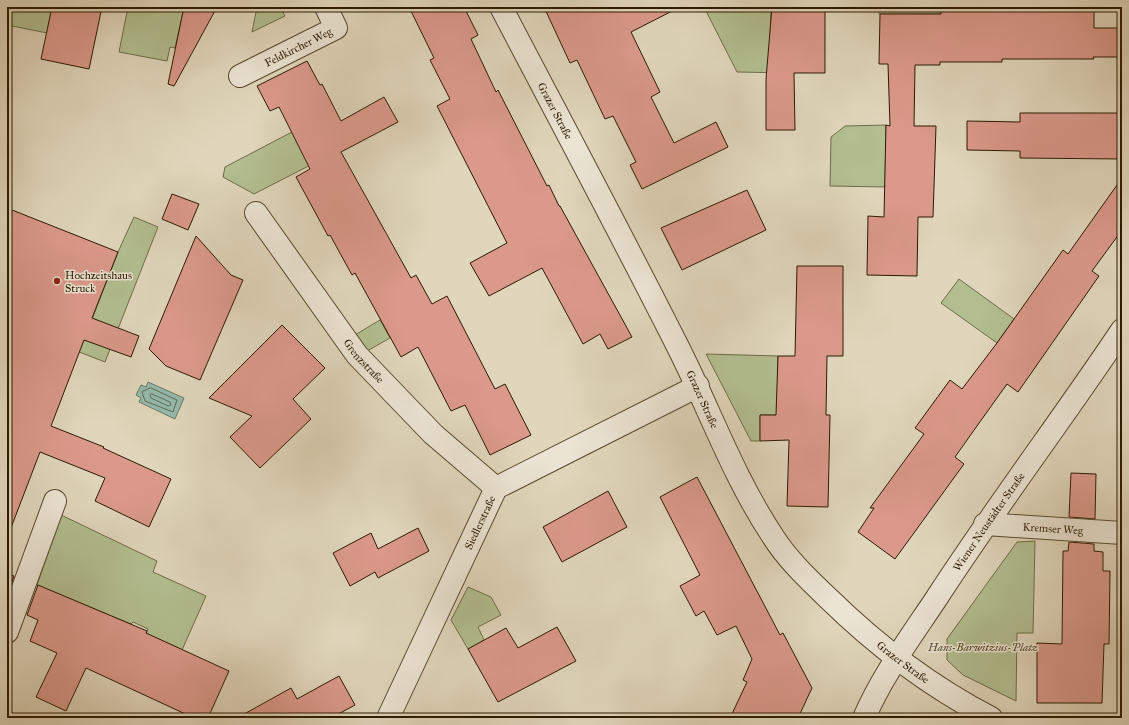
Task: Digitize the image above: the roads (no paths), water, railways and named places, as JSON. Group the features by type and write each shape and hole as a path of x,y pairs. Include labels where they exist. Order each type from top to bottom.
{"street":[{"name":"Feldkircher Weg","path":"240,76 336,28 326,7"},
{"name":"Grazer Straße","path":"501,7 698,386 740,479 772,536 802,573 858,627 896,659 958,701 992,718"},
{"name":"Grenzstraße","path":"256,212 357,355 432,434 496,488"},
{"name":"Wiener Neustädter Straße","path":"864,718 871,702 896,659 984,524 1073,402 1122,330"},
{"name":"Siedlerstraße","path":"388,718 496,488 698,386"},
{"path":"7,632 56,501"},
{"name":"Kremser Weg","path":"984,524 1122,533"}],"water":[{"path":"148,382 184,398 175,419 139,402 141,398 136,395 141,385 146,387"}],"place":[{"name":"Hochzeitshaus Struck","path":"57,281"}],"park label":[{"name":"Hans-Barwitzius-Platz","path":"983,647"}]}
